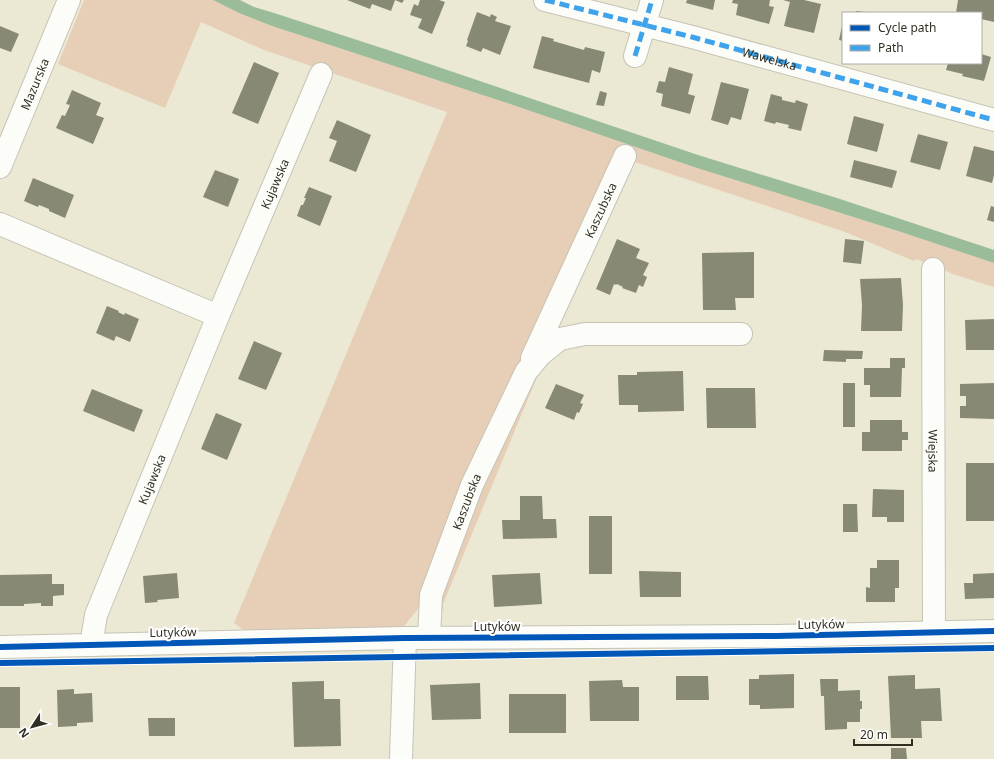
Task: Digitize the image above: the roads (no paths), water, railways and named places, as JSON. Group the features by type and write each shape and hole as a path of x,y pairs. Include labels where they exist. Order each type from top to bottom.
{"street":[{"name":"Mazurska","path":"0,167 69,0"},
{"name":"Wawelska","path":"545,0 645,25 994,120"},
{"path":"636,56 652,0"},
{"name":"Kujawska","path":"94,645 93,633 96,615 218,316 321,74"},
{"name":"Kaszubska","path":"429,638 431,594 472,485 526,372 625,156"},
{"path":"0,224 218,316"},
{"name":"Wiejska","path":"933,269 934,632"},
{"name":"Kaszubska","path":"526,372 540,355 560,339 585,334 741,334"},
{"name":"Lutyków","path":"0,646 405,638 768,636 994,631"},
{"path":"401,759 405,638"}]}
